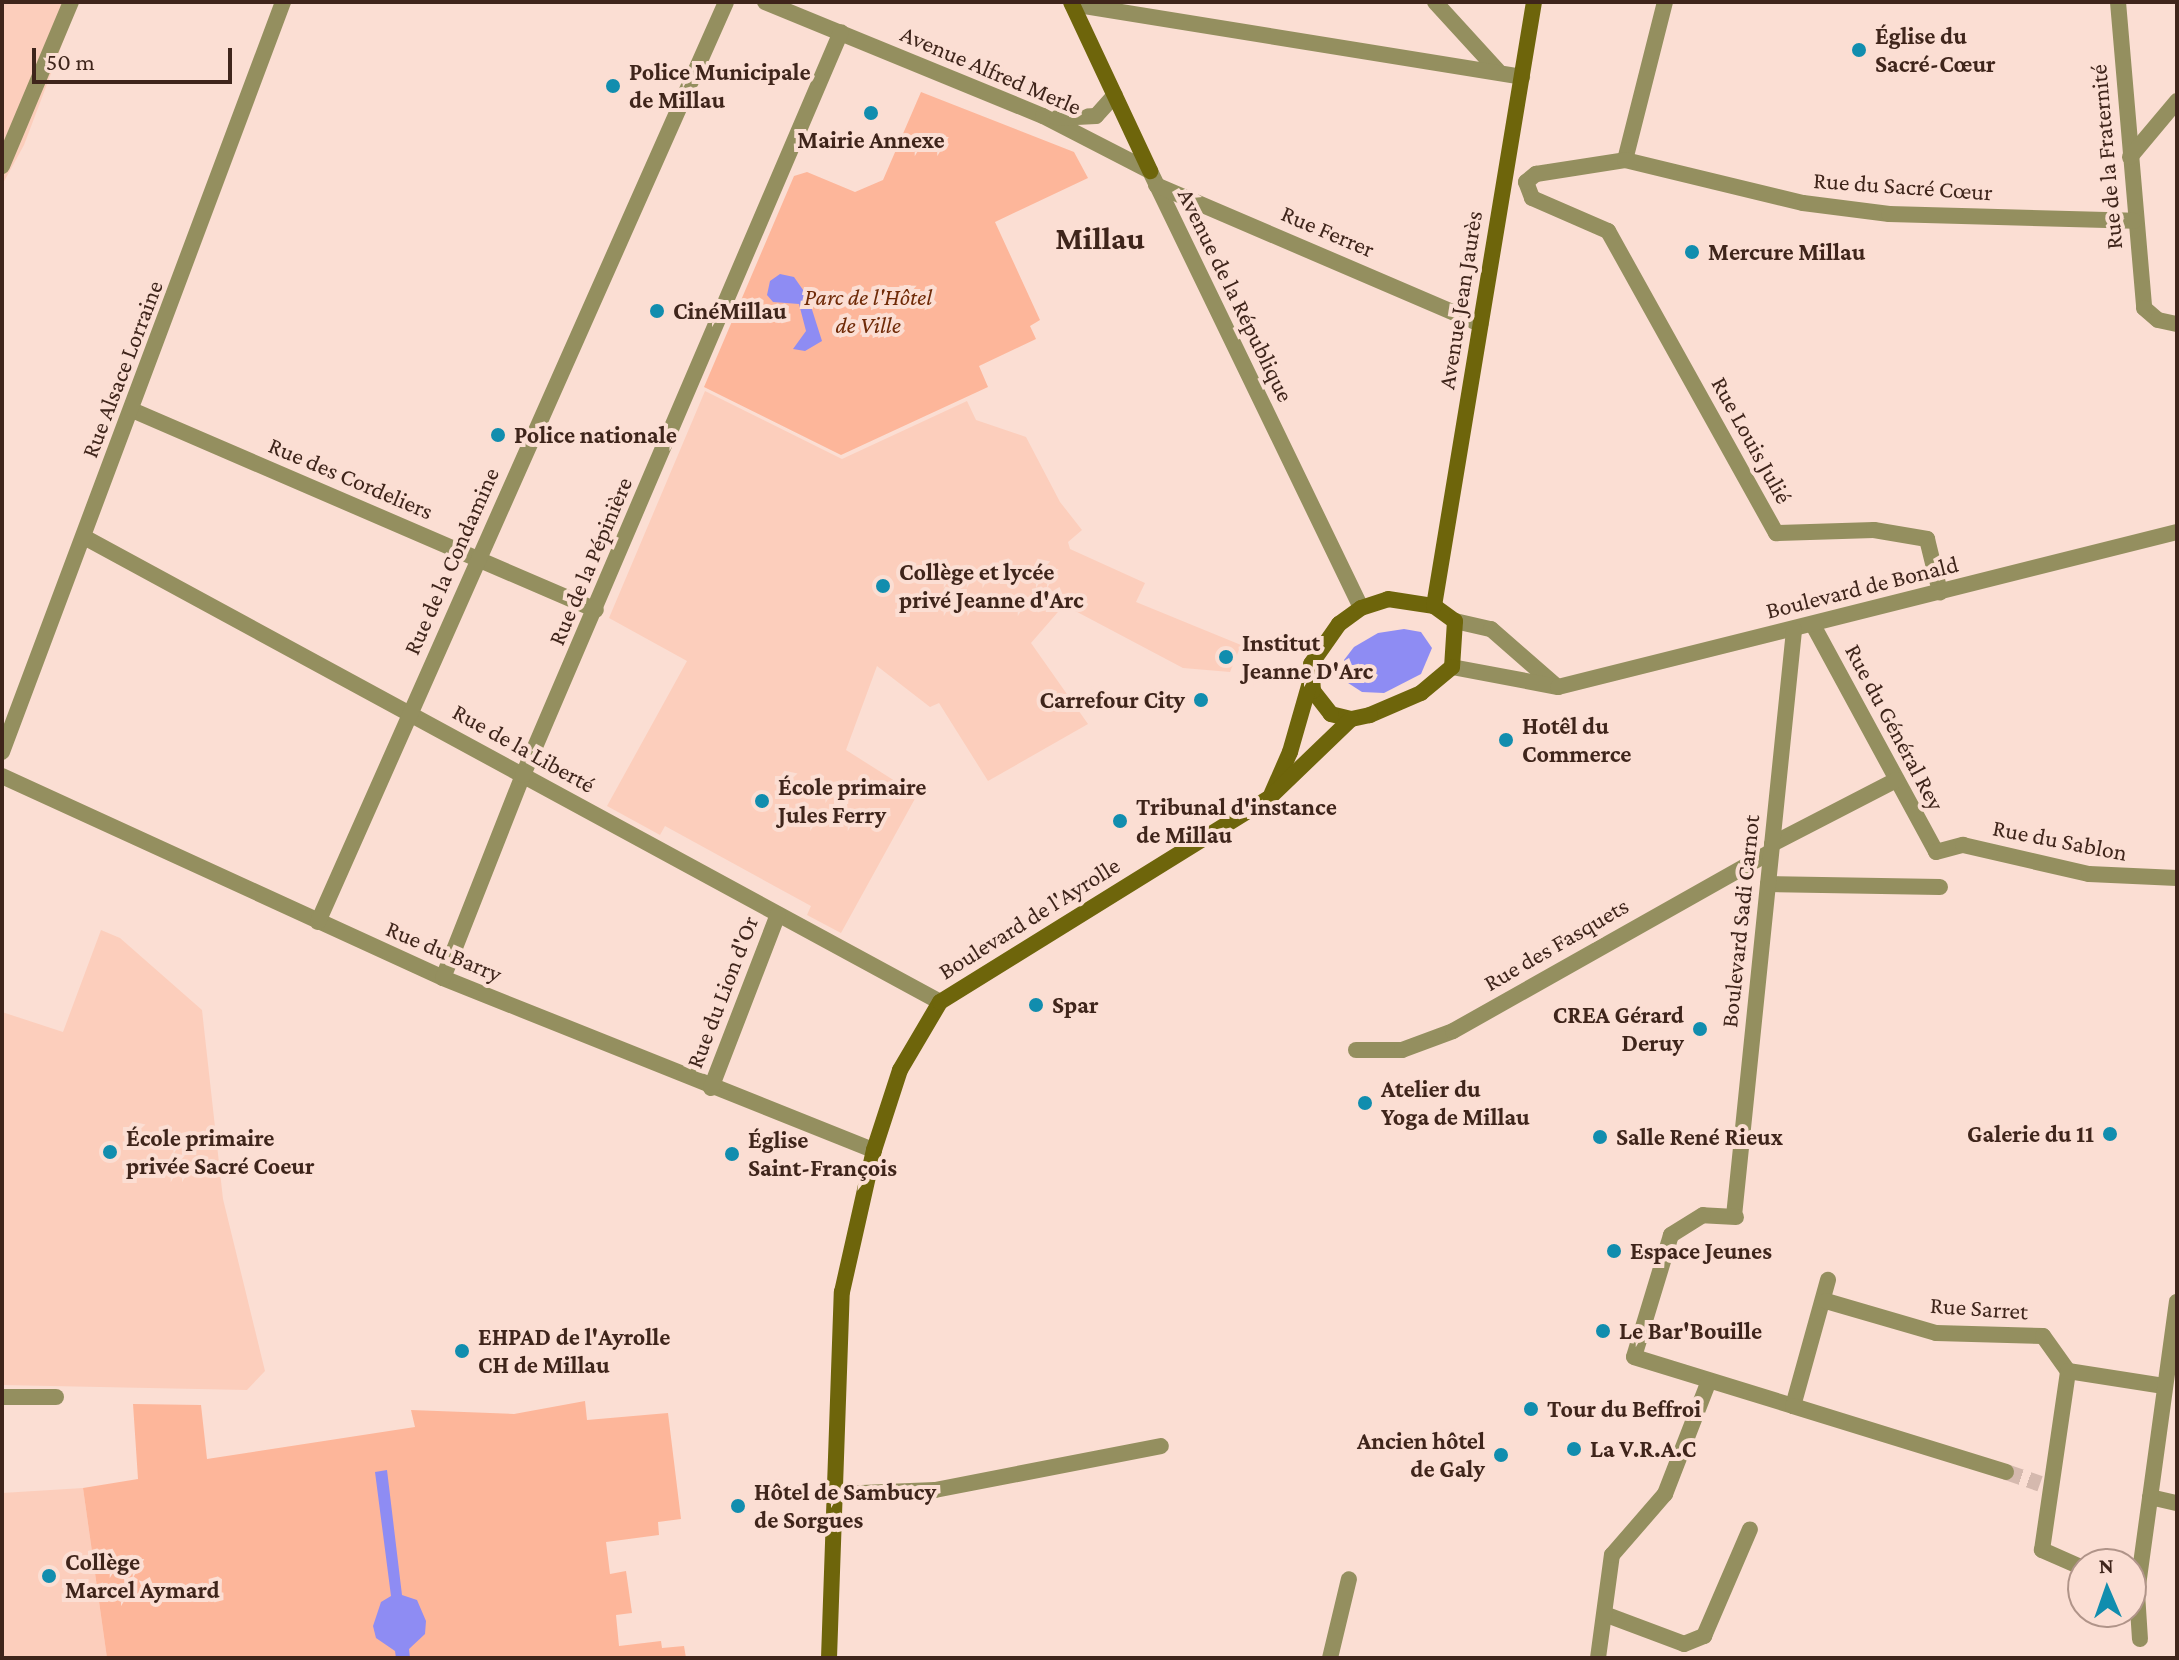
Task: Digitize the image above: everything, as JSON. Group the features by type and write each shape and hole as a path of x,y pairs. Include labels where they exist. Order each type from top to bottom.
{"main road":[{"name":"Avenue Jean Jaurès","path":"1434,606 1534,2"},
{"name":"Avenue de la République","path":"1072,3 1153,178"},
{"path":"1269,798 1290,752 1311,678 1311,664 1323,642 1361,608 1388,599 1434,606 1455,621 1452,667 1421,693 1351,719 1331,714 1320,702 1311,678"},
{"name":"Boulevard de l'Ayrolle","path":"829,1658 842,1292 874,1150 900,1070 940,1002 1269,798 1351,719"}],"street":[{"path":"2,166 71,2"},
{"name":"Rue Alsace Lorraine","path":"2,752 283,2"},
{"name":"Rue de la Condamine","path":"318,922 408,713 726,2"},
{"name":"Avenue Alfred Merle","path":"765,2 1043,116 1153,178"},
{"path":"1435,2 1498,71"},
{"path":"1504,177 1526,182 1536,174 1625,160 1665,2"},
{"name":"Rue de la Fraternité","path":"2118,2 2134,221 2144,308 2158,320 2177,324"},
{"path":"1072,3 1522,77"},
{"name":"Rue de la Pépinière","path":"443,978 523,775 841,32"},
{"path":"1043,116 1077,120 1096,116 1115,95"},
{"path":"2130,157 2177,101"},
{"name":"Rue du Sacré Cœur","path":"1625,160 1803,203 1889,214 2134,221"},
{"name":"Rue Ferrer","path":"1153,178 1480,324"},
{"name":"Avenue de la République","path":"1153,178 1361,608"},
{"name":"Rue Louis Julié","path":"1526,182 1532,198 1608,231 1776,533 1874,530 1927,539 1940,592"},
{"name":"Rue des Cordeliers","path":"132,410 596,610"},
{"name":"Boulevard de Bonald","path":"1452,667 1558,687 2177,532"},
{"name":"Rue de la Liberté","path":"84,537 940,1002"},
{"path":"1455,621 1491,629 1558,687"},
{"name":"Rue du Général Rey","path":"1813,625 1936,852"},
{"name":"Boulevard Sadi Carnot","path":"1708,1383 1634,1357 1671,1235 1703,1215 1735,1217 1794,630"},
{"name":"Rue du Barry","path":"2,776 443,978 711,1088 874,1150"},
{"name":"Rue des Fasquets","path":"1356,1050 1402,1050 1453,1031 1896,780"},
{"name":"Rue du Sablon","path":"1936,852 1963,845 2089,874 2177,878"},
{"path":"1768,884 1940,887"},
{"name":"Rue du Lion d'Or","path":"711,1088 778,914"},
{"path":"1799,1408 1826,1301 1828,1280"},
{"name":"Rue Sarret","path":"1826,1301 1936,1333 2043,1336 2068,1371"},
{"path":"2141,1548 2177,1302"},
{"path":"2067,1561 2042,1550 2045,1486 2068,1371 2164,1386"},
{"path":"1598,1658 1607,1615 1612,1555 1665,1494 1708,1383 2006,1472"},
{"path":"2,1397 56,1397"},
{"path":"837,1494 935,1490 1161,1446"},
{"path":"2150,1497 2177,1503"},
{"path":"1607,1615 1684,1644 1704,1636 1750,1529"},
{"path":"1330,1658 1349,1579"},
{"path":"2139,1628 2140,1639"}],"shaded area":[{"path":"2,2 78,2 24,145 2,185"},
{"path":"780,274 794,277 808,297 822,341 805,351 793,349 806,331 799,304 773,302 767,295 770,281"},
{"name":"Collège et lycée privé Jeanne d'Arc","path":"705,391 842,459 967,401 976,420 1026,437 1060,502 1082,530 1068,542 1070,549 1145,583 1136,602 1241,645 1230,672 1183,668 1064,605 1031,643 1088,724 988,781 939,703 930,707 877,666 846,750 917,795 841,933 807,915 811,906 665,826 660,835 607,806 687,661 609,618"},
{"path":"1404,629 1421,632 1432,648 1421,674 1384,693 1362,692 1345,681 1344,660 1354,647 1378,633"},
{"name":"École primaire privée Sacré Coeur","path":"101,930 120,938 202,1010 223,1199 265,1371 247,1390 2,1385 2,1012 63,1032"},
{"path":"387,1470 402,1595 417,1600 426,1621 425,1634 409,1649 410,1658 396,1658 395,1651 376,1638 373,1626 381,1602 391,1596 375,1472"},
{"name":"Collège Marcel Aymard","path":"83,1488 107,1658 2,1658 2,1493"}],"green space":[{"name":"Parc de l'Hôtel de Ville","path":"921,92 1074,152 1088,178 995,222 1040,320 1030,326 1036,339 979,366 988,387 841,455 704,387 794,176 807,172 855,192 883,180"},
{"path":"585,1401 587,1420 668,1413 681,1519 658,1522 659,1535 606,1542 610,1574 626,1571 632,1613 616,1615 619,1646 661,1641 662,1648 684,1646 686,1658 107,1658 83,1488 138,1479 133,1404 201,1405 207,1459 415,1427 411,1410 514,1414"}],"tunnel":[{"path":"2006,1472 2040,1484"}],"place":[{"name":"Église du Sacré-Cœur","path":"1859,50"},
{"name":"Police Municipale de Millau","path":"613,86"},
{"name":"Mairie Annexe","path":"871,113"},
{"name":"Mercure Millau","path":"1692,252"},
{"name":"CinéMillau","path":"657,311"},
{"name":"Police nationale","path":"498,435"},
{"name":"Collège et lycée privé Jeanne d'Arc","path":"883,586"},
{"name":"Institut Jeanne D'Arc","path":"1226,657"},
{"name":"Carrefour City","path":"1201,700"},
{"name":"Hotêl du Commerce","path":"1506,740"},
{"name":"École primaire Jules Ferry","path":"762,801"},
{"name":"Tribunal d'instance de Millau","path":"1120,821"},
{"name":"Spar","path":"1036,1005"},
{"name":"CREA Gérard Deruy","path":"1700,1029"},
{"name":"Atelier du Yoga de Millau","path":"1365,1103"},
{"name":"Galerie du 11","path":"2110,1134"},
{"name":"Salle René Rieux","path":"1600,1137"},
{"name":"École primaire privée Sacré Coeur","path":"110,1152"},
{"name":"Église Saint-François","path":"732,1154"},
{"name":"Espace Jeunes","path":"1614,1251"},
{"name":"Le Bar'Bouille","path":"1603,1331"},
{"name":"EHPAD de l'Ayrolle CH de Millau","path":"462,1351"},
{"name":"Tour du Beffroi","path":"1531,1409"},
{"name":"La V.R.A.C","path":"1574,1449"},
{"name":"Ancien hôtel de Galy","path":"1501,1455"},
{"name":"Hôtel de Sambucy de Sorgues","path":"738,1506"},
{"name":"Collège Marcel Aymard","path":"49,1576"}],"district":[{"name":"Millau","path":"1100,238"}]}
